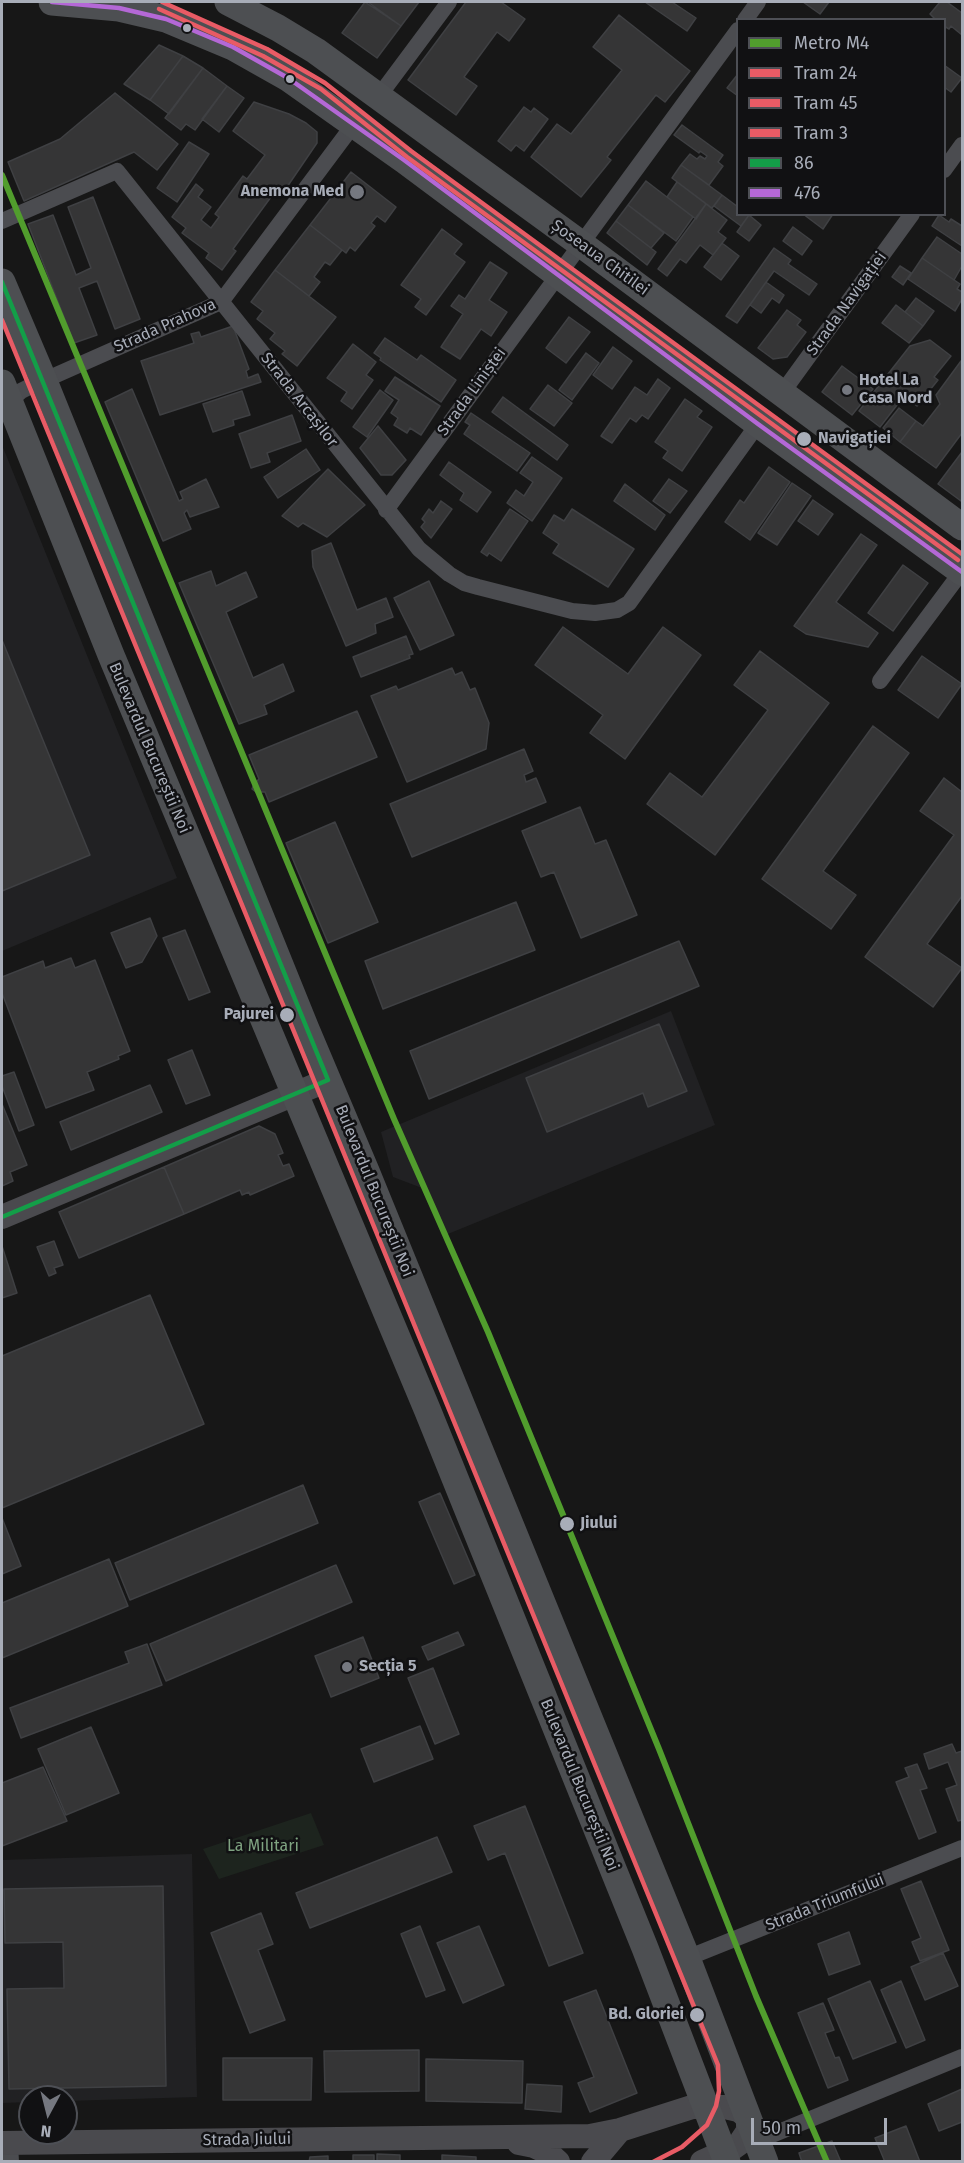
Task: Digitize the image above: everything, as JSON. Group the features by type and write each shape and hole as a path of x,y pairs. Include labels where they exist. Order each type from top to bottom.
{"main road":[{"path":"52,2 119,8 166,19 233,47 288,78 354,124 758,424 962,572"},
{"name":"Șoseaua Chitilei","path":"228,2 297,39 379,96 963,527"},
{"name":"Bulevardul Bucureștii Noi","path":"2,282 687,1958 757,2140"},
{"name":"Bulevardul Bucureștii Noi","path":"5,392 111,656 427,1409 706,2106 718,2158"},
{"path":"2,1217 328,1080"},
{"path":"427,1409 459,1401"},
{"name":"Strada Jiului","path":"8,2149 590,2136 620,2130 692,2107 706,2106 738,2110 757,2140"},
{"path":"592,2162 620,2130"},
{"path":"718,2158 733,2148 748,2131 757,2140"},
{"path":"563,2136 574,2142 588,2162"},
{"name":"Strada Jiului","path":"493,2137 534,2146 547,2152 558,2162"}],"street":[{"path":"379,96 449,2"},
{"path":"746,18 758,2"},
{"path":"581,244 736,33"},
{"name":"Strada Prahova","path":"5,392 21,391 221,302 354,124"},
{"path":"946,169 963,145"},
{"name":"Strada Arcașilor","path":"2,221 117,171 386,510 419,549 449,574 464,583 572,611 607,613 617,610 628,603 758,424"},
{"name":"Strada Navigației","path":"782,393 911,216"},
{"name":"Strada Liniștei","path":"386,510 581,244"},
{"path":"880,681 962,572"},
{"name":"Strada Triumfului","path":"687,1958 963,1848"},
{"path":"757,2140 963,2057"}],"shaded area":[{"path":"2,445 177,878 2,951"},
{"path":"671,1011 715,1125 443,1236 422,1188 393,1177 381,1132"},
{"path":"192,1854 197,2097 78,2101 78,2085 18,2085 18,2102 2,2103 2,1860"}],"green space":[{"name":"La Militari","path":"311,1813 324,1845 219,1879 203,1849"}],"building":[{"path":"365,2 401,26 377,58 342,33"},
{"path":"368,2 419,2 401,26"},
{"path":"466,2 501,2 525,19 509,41 497,32 464,77 477,86 456,115 408,80"},
{"path":"645,2 672,2 696,18 687,31"},
{"path":"803,2 829,2 820,14"},
{"path":"940,2 947,2 962,13 962,35 951,26 949,29 946,27 946,18 934,18 930,14"},
{"path":"619,15 690,71 665,102 656,95 607,157 611,160 581,197 531,157 557,124 571,134 622,70 593,47"},
{"path":"159,45 183,56 150,100 124,84"},
{"path":"183,56 203,68 169,114 150,100"},
{"path":"946,66 962,78 951,92 946,88"},
{"path":"203,68 227,86 195,130 186,124 181,130 165,118"},
{"path":"736,77 736,95 727,88"},
{"path":"227,86 244,98 219,132 202,119"},
{"path":"115,93 178,144 157,170 134,152 24,201 8,162 60,139"},
{"path":"254,102 289,114 306,123 317,132 317,143 287,187 279,186 233,249 236,251 222,270 206,258 209,253 182,233 186,228 172,217 196,184 203,190 198,197 211,207 201,220 211,228 219,217 215,214 243,176 247,179 265,155 233,131"},
{"path":"524,107 531,112 534,108 548,119 524,151 516,145 511,151 498,141"},
{"path":"682,125 723,155 718,162 723,166 709,185 681,165 690,154 697,159 700,156 705,159 707,156 674,135"},
{"path":"189,142 209,154 177,202 157,188"},
{"path":"681,165 722,195 712,208 672,178"},
{"path":"351,172 396,207 385,222 377,216 371,223 375,226 355,251 350,247 346,253 310,225"},
{"path":"646,181 693,217 676,241 628,205"},
{"path":"677,182 706,204 696,219 667,197"},
{"path":"722,195 736,206 736,216 748,216 741,226 714,206"},
{"path":"93,197 140,319 115,329 97,281 79,288 97,335 74,343 28,224 53,215 76,275 91,268 68,207"},
{"path":"706,204 727,220 718,232 726,238 713,255 700,245 686,263 680,259 667,276 658,269"},
{"path":"628,205 664,233 651,248 616,221"},
{"path":"748,216 761,225 749,241 737,232"},
{"path":"806,216 832,216 823,229"},
{"path":"940,216 949,222 951,219 962,226 962,246 932,226"},
{"path":"616,221 656,252 647,265 607,233"},
{"path":"310,225 342,250 330,265 325,262 314,277 320,282 309,296 275,270"},
{"path":"793,227 812,241 802,255 783,241"},
{"path":"442,229 462,244 454,254 465,262 426,315 415,307 421,299 401,285"},
{"path":"937,237 962,254 962,266 954,280 922,258"},
{"path":"722,243 739,256 721,280 704,267"},
{"path":"774,248 791,260 788,264 817,284 809,295 774,271 737,323 726,316"},
{"path":"922,258 960,284 957,289 962,292 962,299 955,311 908,279"},
{"path":"490,262 507,273 489,300 507,312 491,336 481,329 460,359 441,347 463,314 451,306 459,295 465,299"},
{"path":"900,266 911,273 903,285 892,277"},
{"path":"275,270 336,317 297,366 282,354 285,351 270,339 275,333 257,319 263,311 251,302"},
{"path":"766,282 784,295 779,303 772,298 761,313 750,305"},
{"path":"916,298 934,311 923,326 905,312"},
{"path":"896,305 923,326 909,343 882,323"},
{"path":"787,310 801,320 797,325 806,332 787,357 773,359 758,348"},
{"path":"569,317 590,332 566,363 546,348"},
{"path":"233,326 249,369 246,371 248,378 258,374 261,382 160,415 141,361 194,343 191,334 199,332 201,337"},
{"path":"385,338 417,360 421,355 456,380 441,402 380,360 381,358 374,353"},
{"path":"930,340 951,356 934,377 938,380 917,406 904,396 880,427 859,411 910,346"},
{"path":"353,344 376,362 366,375 373,380 352,409 341,401 347,392 327,378"},
{"path":"613,347 632,361 612,389 593,375"},
{"path":"586,353 599,363 572,400 559,390"},
{"path":"961,361 962,433 936,468 900,442 916,421 923,426 940,404 936,395"},
{"name":"Hotel La Casa Nord","path":"842,366 873,389 852,415 822,392"},
{"path":"395,377 440,406 421,435 410,428 407,433 394,425 398,418 391,413 399,400 385,391"},
{"path":"658,379 670,388 648,419 642,415 636,422 630,418 612,443 601,436 635,387 647,395"},
{"path":"548,385 572,403 554,426 530,409"},
{"path":"132,389 179,501 183,499 180,492 206,479 219,507 190,517 187,510 184,513 191,529 163,541 105,402"},
{"path":"380,390 393,400 367,437 353,427"},
{"path":"242,391 250,415 233,420 234,425 213,432 203,404"},
{"path":"503,397 568,445 557,460 492,412"},
{"path":"685,399 702,411 697,417 712,427 682,471 663,458 668,451 655,442"},
{"path":"899,408 916,421 900,442 883,428"},
{"path":"471,413 530,453 517,471 464,434 470,425 465,422"},
{"path":"292,415 301,441 267,453 270,462 251,468 239,434"},
{"path":"378,426 406,460 392,475 381,475 360,448"},
{"path":"306,449 320,470 278,498 264,477"},
{"path":"962,452 962,498 961,501 938,484"},
{"path":"532,457 562,478 532,521 507,503 516,490 524,496 533,482 520,473"},
{"path":"449,462 491,492 477,512 460,500 464,493 440,475"},
{"path":"769,467 790,482 750,540 725,522 740,500 744,503"},
{"path":"328,469 365,505 327,537 303,523 298,527 282,516"},
{"path":"669,479 687,491 670,513 653,501"},
{"path":"792,483 811,496 777,545 758,533"},
{"path":"625,484 665,515 655,530 614,501"},
{"path":"813,500 833,514 818,535 798,521"},
{"path":"441,501 452,509 431,538 421,527 425,522 422,519 429,509 433,513"},
{"path":"510,509 528,521 501,561 489,553 487,556 481,552"},
{"path":"572,509 634,549 608,587 553,553 559,544 543,533 554,515 564,521"},
{"path":"861,534 877,545 836,602 878,633 868,647 806,634 794,626"},
{"path":"331,543 357,610 386,598 393,617 375,624 376,633 346,646 313,567 312,551"},
{"path":"903,565 928,583 893,631 868,613"},
{"path":"211,571 216,586 246,572 257,597 226,612 253,678 283,664 294,691 264,705 267,714 239,724 179,583"},
{"path":"429,581 454,635 420,650 394,598"},
{"path":"563,627 628,674 663,627 701,655 625,759 590,733 603,715 535,665"},
{"path":"406,636 413,654 409,655 410,658 361,677 353,657"},
{"path":"2,640 90,855 2,891"},
{"path":"760,651 829,703 715,855 647,804 670,773 702,797 768,710 734,685"},
{"path":"922,656 962,684 938,718 898,690"},
{"path":"452,668 455,675 462,672 470,690 475,688 489,723 486,749 407,782 371,696 396,686 398,690"},
{"path":"357,711 377,757 269,802 265,792 256,792 252,789 259,779 249,755"},
{"path":"873,726 909,753 823,871 856,895 831,929 762,879"},
{"path":"524,749 533,771 524,775 526,782 536,778 546,802 412,857 390,804"},
{"path":"944,778 962,792 962,896 927,944 962,968 933,1007 865,957 954,835 920,811"},
{"path":"580,807 595,844 606,840 637,915 581,938 554,872 541,877 522,831"},
{"path":"335,822 378,922 328,943 286,843"},
{"path":"516,902 535,950 383,1009 365,961"},
{"path":"150,918 157,936 142,962 126,968 111,933"},
{"path":"185,930 210,992 189,1000 163,938"},
{"path":"679,941 699,986 429,1099 410,1051"},
{"path":"71,958 75,968 95,960 130,1051 118,1056 119,1059 87,1072 94,1090 46,1108 2,993 2,977 43,961 45,968"},
{"path":"659,1024 687,1091 648,1107 643,1093 547,1132 526,1078"},
{"path":"192,1050 210,1095 186,1104 168,1060"},
{"path":"14,1072 34,1125 19,1131 2,1086 2,1076"},
{"path":"150,1085 162,1112 71,1150 60,1122"},
{"path":"2,1104 27,1165 10,1172 13,1181 2,1186"},
{"path":"259,1126 275,1134 283,1153 278,1155 283,1166 289,1164 294,1176 250,1195 249,1192 242,1195 240,1190 184,1214 164,1167"},
{"path":"164,1167 184,1214 79,1258 59,1212"},
{"path":"54,1241 63,1265 54,1268 56,1273 49,1276 37,1247"},
{"path":"2,1246 17,1293 2,1298"},
{"path":"150,1295 204,1424 2,1508 2,1356"},
{"path":"303,1485 318,1523 130,1600 115,1563"},
{"path":"440,1493 475,1575 454,1584 419,1502"},
{"path":"2,1518 21,1566 2,1574"},
{"path":"109,1559 128,1606 2,1658 2,1603"},
{"path":"336,1565 352,1602 166,1681 150,1644"},
{"path":"458,1632 464,1645 428,1660 422,1647"},
{"name":"Secția 5","path":"363,1637 379,1678 331,1697 315,1656"},
{"path":"147,1644 162,1685 21,1738 10,1708 129,1663 125,1652"},
{"path":"433,1668 459,1734 435,1744 408,1678"},
{"path":"420,1726 433,1759 374,1782 361,1749"},
{"path":"91,1727 119,1793 66,1815 38,1749"},
{"path":"952,1744 956,1753 962,1751 962,1820 958,1821 946,1789 957,1785 948,1762 929,1769 924,1754"},
{"path":"917,1764 927,1788 920,1790 936,1832 919,1839 896,1782 909,1777 905,1768"},
{"path":"43,1767 67,1821 2,1846 2,1783"},
{"path":"525,1806 583,1953 549,1966 505,1853 488,1860 474,1826"},
{"path":"437,1837 452,1872 310,1928 296,1893"},
{"path":"921,1881 949,1950 920,1961 912,1942 921,1938 901,1889"},
{"path":"163,1886 166,2086 78,2088 78,2085 18,2085 18,2089 9,2089 7,1989 64,1988 63,1942 5,1943 4,1889"},
{"path":"261,1913 273,1944 258,1950 285,2020 250,2033 211,1933"},
{"path":"420,1926 445,1990 426,1997 401,1934"},
{"path":"479,1926 504,1985 463,2003 437,1943"},
{"path":"849,1932 860,1964 829,1975 818,1944"},
{"path":"943,1953 958,1986 925,2000 911,1967"},
{"path":"870,1981 896,2042 853,2059 828,1999"},
{"path":"901,1981 925,2040 906,2048 881,1990"},
{"path":"596,1990 637,2093 590,2112 578,2083 594,2077 564,2002"},
{"path":"823,2003 834,2030 825,2033 835,2058 839,2057 848,2080 828,2088 798,2013"},
{"path":"419,2050 419,2091 325,2092 324,2051"},
{"path":"223,2058 312,2058 311,2100 223,2100"},
{"path":"426,2059 523,2061 522,2103 426,2101"},
{"path":"527,2084 562,2086 561,2112 525,2109"},
{"path":"962,2089 962,2122 939,2131 928,2104"},
{"path":"906,2126 920,2162 885,2162 875,2138"},
{"path":"832,2141 841,2162 802,2162 799,2153"},
{"path":"377,2154 400,2155 400,2162 377,2162"},
{"path":"353,2155 374,2155 374,2162 353,2162"},
{"path":"442,2155 476,2157 476,2162 442,2162"},
{"path":"328,2156 328,2162 309,2162 310,2157"}],"metro line":[{"name":"M4","path":"2,175 394,1119 488,1332 659,1749 756,1996 827,2162"}],"tram line":[{"name":"45","path":"162,2 267,49 325,83 411,151 962,554"},
{"name":"3","path":"159,9 263,56 321,89 407,157 958,560"},
{"name":"24","path":"2,320 718,2065 719,2091 716,2106 707,2125 682,2147 653,2162"}],"transit line":[{"name":"476","path":"52,2 119,8 166,19 233,47 288,78 404,160 758,424 962,572"},
{"name":"86","path":"2,282 328,1080 2,1217"}],"place":[{"name":"Anemona Med","path":"357,192"},
{"name":"Hotel La Casa Nord","path":"847,390"},
{"name":"Navigației","path":"804,439"},
{"name":"Pajurei","path":"287,1015"},
{"name":"Jiului","path":"567,1524"},
{"name":"Secția 5","path":"347,1667"},
{"name":"Bd. Gloriei","path":"697,2015"}]}
